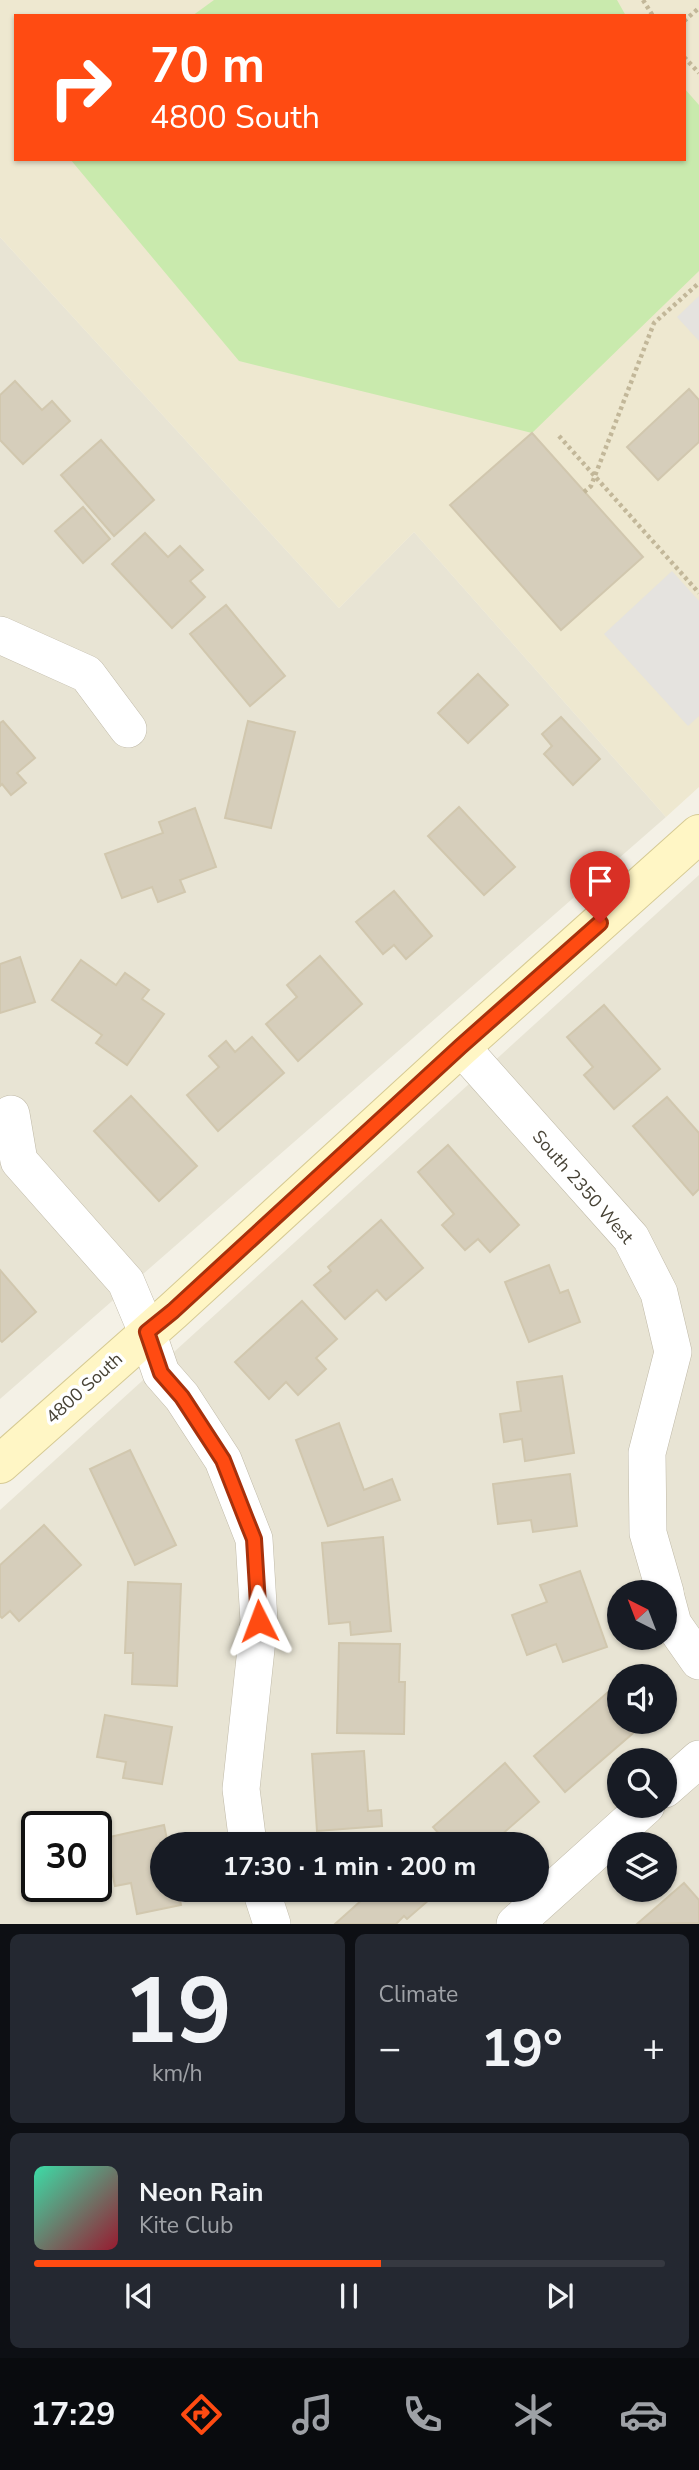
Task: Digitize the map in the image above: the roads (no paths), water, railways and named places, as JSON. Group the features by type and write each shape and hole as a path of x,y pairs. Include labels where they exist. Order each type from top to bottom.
{"main road":[{"name":"4800 South","path":"0,1464 173,1311 461,1046 699,834"}],"street":[{"path":"0,635 87,674 128,729"},
{"name":"South 2350 West","path":"461,1046 631,1238 659,1293 673,1352 647,1453 648,1533 661,1580"},
{"path":"11,1114 19,1161 126,1282 161,1373 182,1397 223,1460 254,1539 259,1621 241,1789 246,1832"},
{"name":"South 2350 West","path":"677,1630 699,1661"},
{"path":"677,1778 699,1759"},
{"path":"515,1924 633,1818"},
{"path":"265,1902 272,1924"}]}
